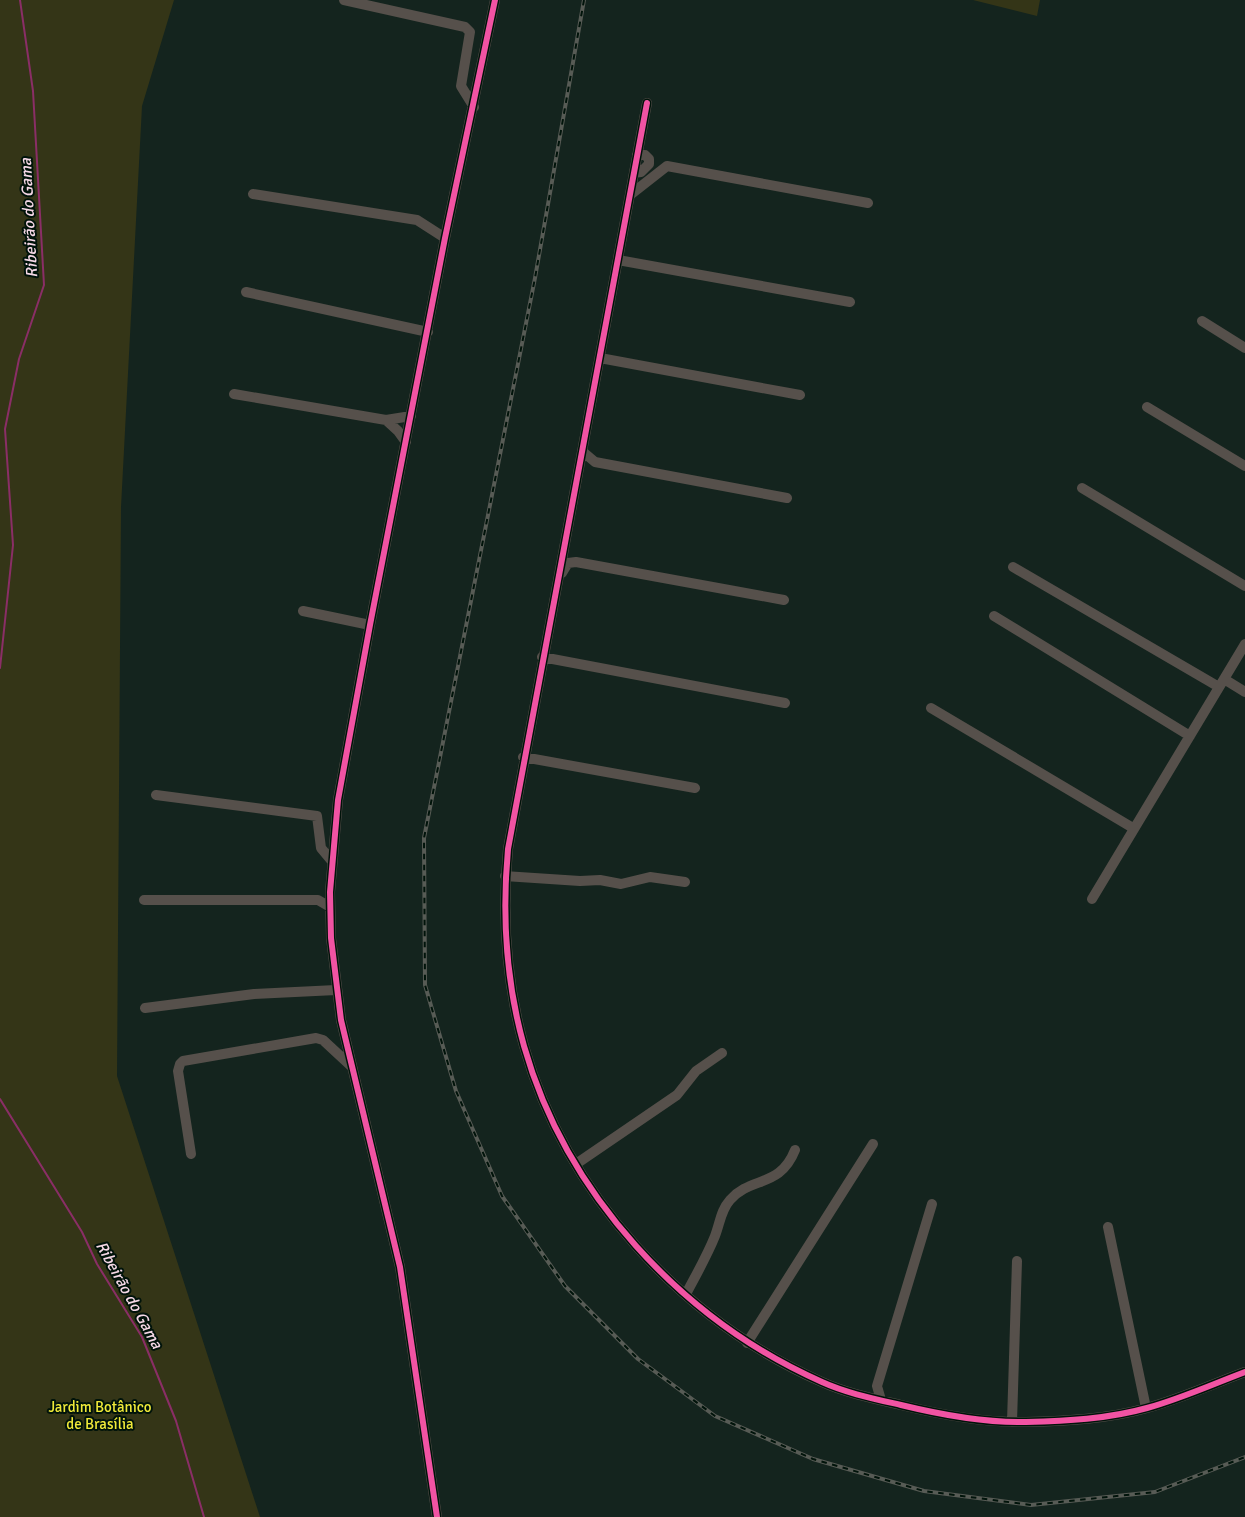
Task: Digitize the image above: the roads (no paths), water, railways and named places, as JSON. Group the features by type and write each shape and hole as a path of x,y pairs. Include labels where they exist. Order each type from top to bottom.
{"street":[{"path":"344,0 465,27 470,32 462,86 474,107"},
{"path":"437,1517 400,1267 351,1067 336,990 330,907 331,860 338,800 370,625 495,0"},
{"path":"647,103 558,581 523,757 506,876 508,965 514,1003 522,1038 542,1100 576,1164 608,1211 642,1252 686,1294 747,1343 823,1382 865,1396 950,1417 1012,1422 1084,1419 1146,1408 1245,1372"},
{"path":"630,195 667,166 868,203"},
{"path":"253,194 417,220 446,238"},
{"path":"618,260 850,302"},
{"path":"246,292 428,332"},
{"path":"1202,322 1245,348"},
{"path":"600,358 800,395"},
{"path":"234,394 386,420 411,416"},
{"path":"1147,407 1245,466"},
{"path":"386,420 406,442"},
{"path":"582,452 595,462 787,498"},
{"path":"579,468 595,462"},
{"path":"1082,488 1245,586"},
{"path":"558,581 566,565 576,562 784,600"},
{"path":"1013,567 1222,684 1245,692"},
{"path":"303,611 370,625"},
{"path":"994,616 1190,736"},
{"path":"1092,899 1245,644"},
{"path":"542,657 785,703"},
{"path":"931,708 1133,828"},
{"path":"523,757 695,788"},
{"path":"156,795 317,816 321,848 331,860"},
{"path":"506,876 580,881 600,880 621,884 644,877 685,882"},
{"path":"318,900 330,892"},
{"path":"144,900 318,900 330,907"},
{"path":"145,1008 254,994 336,990"},
{"path":"191,1154 178,1071 178,1066 183,1061 316,1038 323,1040 351,1067"},
{"path":"576,1164 677,1095 696,1070 722,1053"},
{"path":"747,1343 873,1144"},
{"path":"686,1294 710,1248 729,1201 741,1192 781,1172 790,1162 795,1150"},
{"path":"880,1400 877,1386 932,1204"},
{"path":"1108,1227 1146,1408"},
{"path":"1012,1422 1017,1261"},
{"path":"865,1396 877,1386"}],"waterway":[{"name":"Ribeirão do Gama","path":"0,668 13,545 5,429 19,359 44,285 33,91 20,0"},
{"name":"Ribeirão do Gama","path":"0,1099 82,1232 97,1264 142,1337 176,1421 204,1517"}],"railway":[{"path":"584,0 535,278 424,838 425,985 456,1091 502,1196 565,1286 638,1359 715,1416 813,1459 924,1491 1031,1505 1155,1492 1245,1457"}],"park label":[{"name":"Jardim Botânico de Brasília","path":"100,1416"}]}
